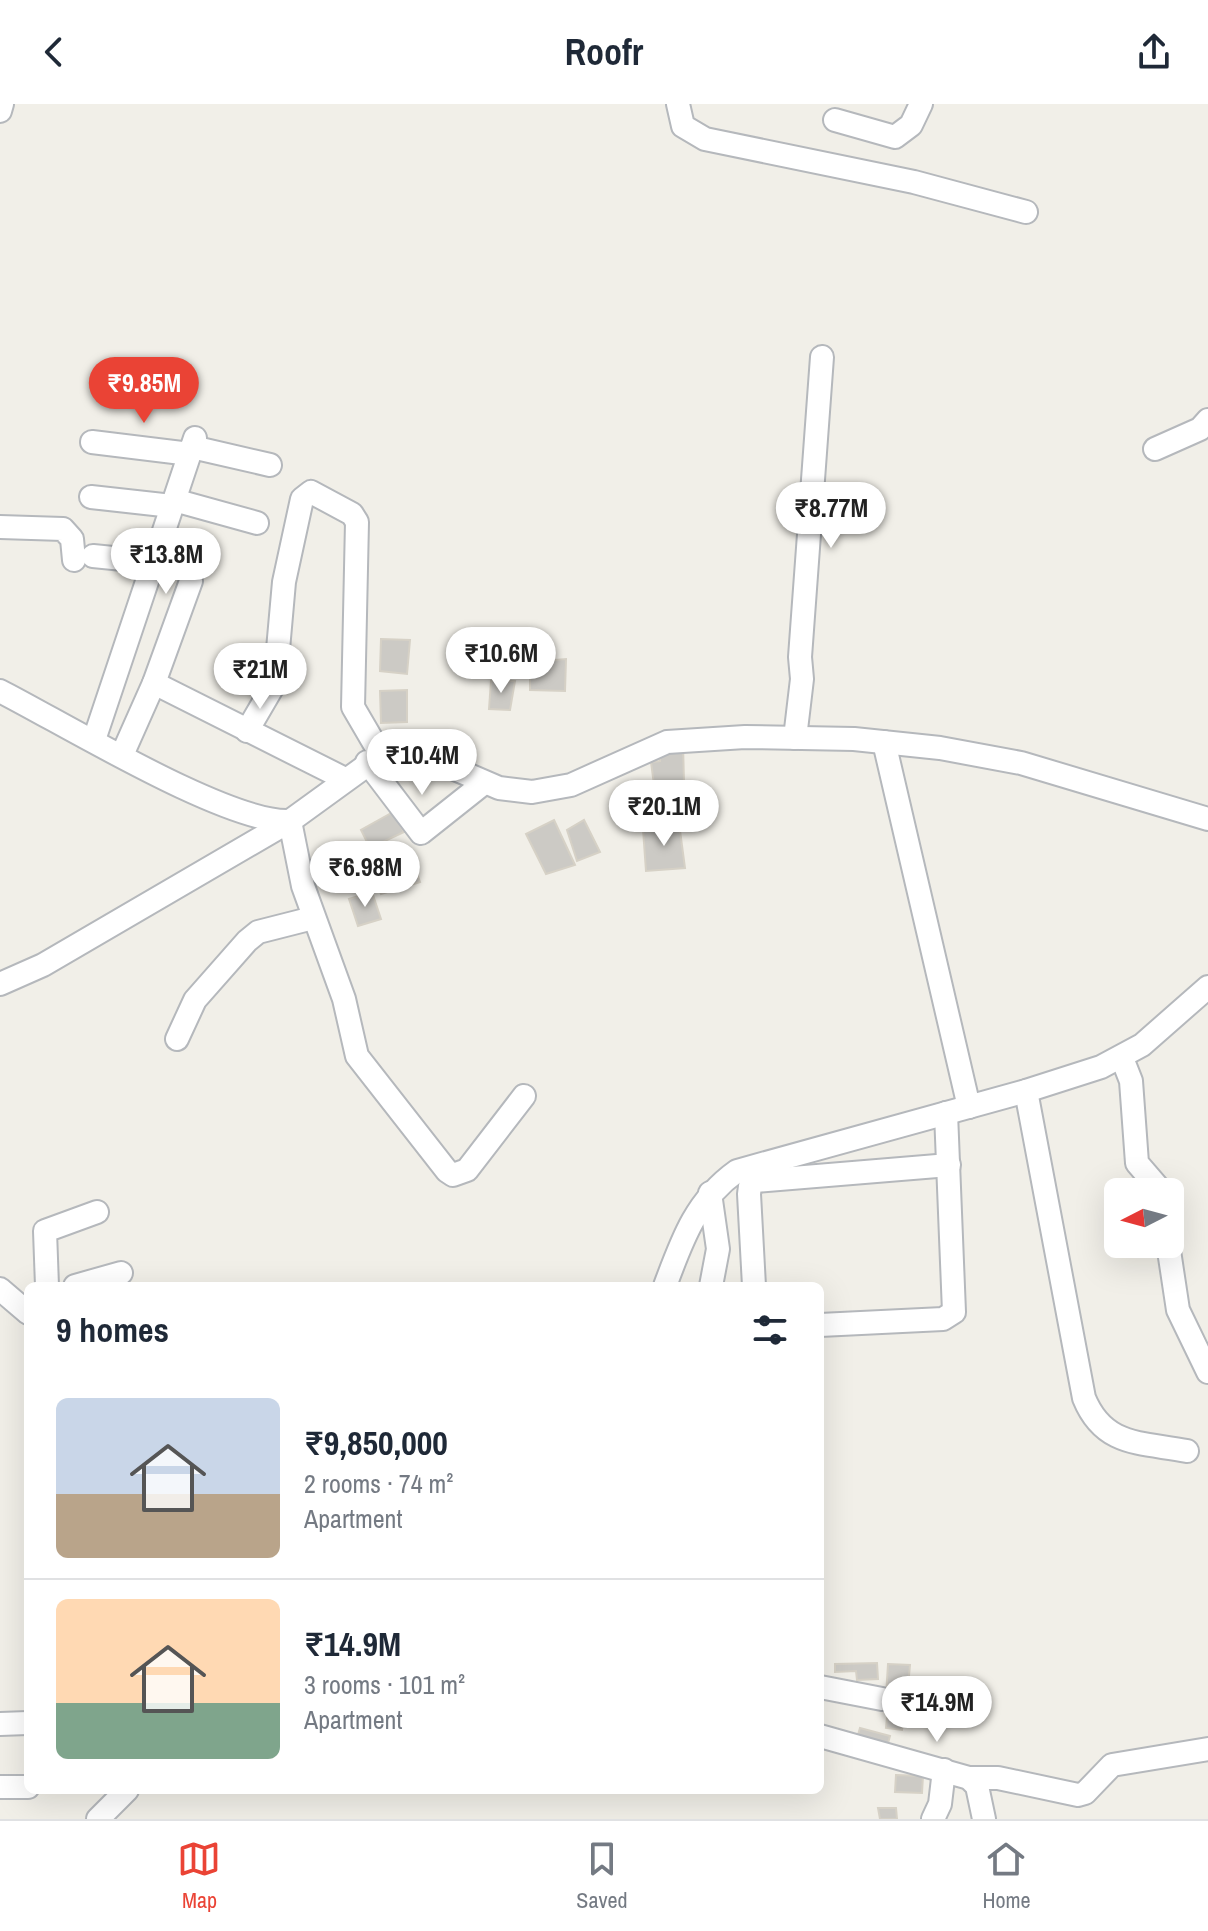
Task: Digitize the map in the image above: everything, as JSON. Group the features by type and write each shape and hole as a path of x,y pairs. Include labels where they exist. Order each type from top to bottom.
{"street":[{"path":"0,111 2,104"},
{"path":"678,104 683,126 705,139 914,182 1026,212"},
{"path":"835,120 895,137 911,125 921,104"},
{"path":"795,738 822,357"},
{"path":"1155,449 1200,429 1208,420"},
{"path":"92,442 192,446 270,465"},
{"path":"94,740 192,446"},
{"path":"247,731 275,683 284,582 302,499 305,494 318,493 352,514 357,522 353,707 374,759 421,833 484,783"},
{"path":"91,497 173,503 257,523"},
{"path":"0,527 63,529 84,558 153,562"},
{"path":"122,755 154,683 191,581"},
{"path":"154,683 345,779"},
{"path":"0,691 122,755 261,819 290,821"},
{"path":"0,984 43,965 290,821 374,759 420,754 484,783 514,791 552,789 612,768 667,742 687,738 884,742 940,748 1021,763 1208,819"},
{"path":"884,742 969,1107"},
{"path":"290,821 313,918 344,999 357,1056 447,1171 453,1175 467,1170 524,1096"},
{"path":"177,1039 195,1000 247,941 258,932 313,918"},
{"path":"667,1282 690,1224 710,1193 737,1171 1026,1091 1122,1058 1208,987"},
{"path":"1122,1058 1131,1081 1137,1163 1150,1178"},
{"path":"1026,1091 1084,1398 1092,1418 1114,1436 1187,1451"},
{"path":"824,1325 943,1319 954,1312 946,1113"},
{"path":"754,1282 749,1194 750,1186 756,1181 949,1165"},
{"path":"710,1193 718,1249 712,1282"},
{"path":"47,1282 45,1231 97,1212"},
{"path":"1170,1258 1178,1310 1208,1372"},
{"path":"89,1282 121,1273"},
{"path":"0,1289 24,1310"},
{"path":"824,1688 882,1699"},
{"path":"0,1724 24,1723"},
{"path":"824,1737 969,1778 998,1778 1078,1795 1085,1793 1112,1765 1208,1749"},
{"path":"933,1819 940,1804 944,1770"},
{"path":"969,1778 977,1786 984,1819"},
{"path":"0,1787 24,1787"},
{"path":"98,1819 123,1794"}],"building":[{"path":"381,639 410,640 407,674 380,671"},
{"path":"519,640 517,676 491,672 494,642"},
{"path":"566,659 565,691 530,690 530,662"},
{"path":"491,681 515,681 510,710 489,709"},
{"path":"407,690 407,722 381,723 380,691"},
{"path":"683,743 684,783 654,785 651,762 660,761 660,746"},
{"path":"679,786 683,819 659,820 657,788"},
{"path":"393,812 404,832 370,848 361,830"},
{"path":"554,820 575,865 546,874 526,834"},
{"path":"584,820 600,852 577,861 567,830"},
{"path":"679,823 685,868 646,871 643,829"},
{"path":"413,862 420,882 381,894 374,879"},
{"path":"372,892 381,919 358,926 349,899"},
{"path":"877,1663 878,1679 857,1680 856,1671 835,1672 835,1664"},
{"path":"888,1664 910,1665 907,1698 886,1696"},
{"path":"888,1706 906,1709 902,1730 886,1728"},
{"path":"860,1728 890,1736 887,1747 857,1738"},
{"path":"896,1775 923,1776 922,1793 895,1792"},
{"path":"878,1808 896,1808 897,1819 880,1819"}]}
